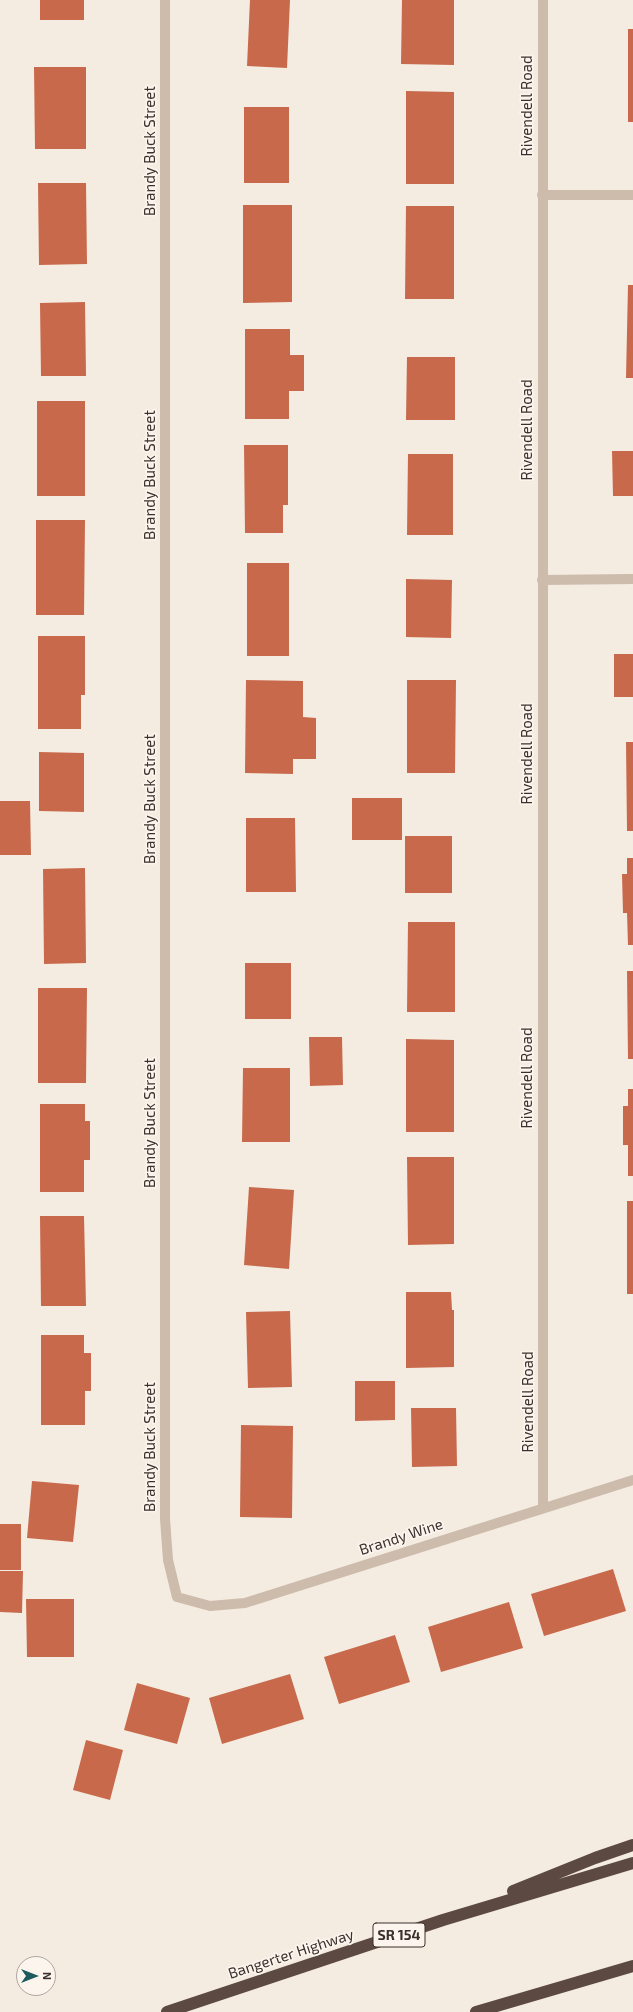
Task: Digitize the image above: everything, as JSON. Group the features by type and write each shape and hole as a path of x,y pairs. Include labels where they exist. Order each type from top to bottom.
{"highway":[{"path":"443,1920 595,1858 633,1845"},
{"name":"Bangerter Highway","path":"167,2012 443,1920 633,1863"},
{"path":"476,2012 633,1966"},
{"path":"476,2012 633,1971"}],"street":[{"name":"Brandy Buck Street","path":"165,0 165,1519 168,1560 177,1597"},
{"name":"Rivendell Road","path":"543,0 543,1508"},
{"path":"542,195 633,195"},
{"path":"542,580 633,579"},
{"name":"Brandy Wine","path":"177,1597 210,1606 245,1603 633,1480"}],"building":[{"path":"40,0 84,0 84,20 40,20"},
{"path":"250,0 290,0 287,68 247,66"},
{"path":"402,0 454,0 454,65 401,64"},
{"path":"628,29 633,29 633,122 628,122"},
{"path":"34,67 86,67 86,149 35,149"},
{"path":"406,91 454,92 454,184 406,184"},
{"path":"244,107 289,107 289,183 244,183"},
{"path":"38,183 86,183 87,264 39,265"},
{"path":"243,205 292,205 292,302 243,303"},
{"path":"406,206 454,206 454,299 405,299"},
{"path":"628,285 633,285 633,378 626,378"},
{"path":"85,302 86,376 41,376 40,303"},
{"path":"245,329 290,329 290,355 304,355 304,391 289,391 289,419 245,419"},
{"path":"407,357 455,357 455,420 406,420"},
{"path":"37,401 85,401 85,496 37,496"},
{"path":"244,445 288,445 288,505 283,505 283,533 245,533"},
{"path":"612,451 633,451 633,496 613,496"},
{"path":"408,454 453,454 453,535 407,535"},
{"path":"36,520 85,520 84,615 36,615"},
{"path":"247,563 289,563 289,656 247,656"},
{"path":"406,579 452,580 451,638 406,637"},
{"path":"38,636 85,636 85,695 81,695 81,729 38,729"},
{"path":"614,654 633,654 633,697 614,697"},
{"path":"246,680 303,681 303,717 316,718 316,759 293,759 293,774 245,773"},
{"path":"407,680 456,680 455,773 407,773"},
{"path":"626,742 633,742 633,831 627,831"},
{"path":"39,752 84,753 84,812 39,811"},
{"path":"352,798 402,798 402,840 352,840"},
{"path":"0,801 30,801 31,855 0,855"},
{"path":"246,818 295,818 296,892 246,892"},
{"path":"405,836 452,836 452,893 405,893"},
{"path":"627,858 633,858 633,945 628,945 627,913 623,913 622,874 627,874"},
{"path":"85,868 86,963 44,964 43,869"},
{"path":"408,922 455,922 455,1012 407,1012"},
{"path":"245,963 291,963 291,1019 245,1019"},
{"path":"627,971 633,971 633,1059 628,1059"},
{"path":"38,988 87,988 86,1083 38,1083"},
{"path":"309,1037 342,1037 343,1085 310,1086"},
{"path":"406,1039 454,1040 454,1132 406,1132"},
{"path":"243,1068 290,1068 290,1142 242,1142"},
{"path":"628,1089 633,1089 633,1176 628,1176 628,1145 623,1145 623,1106 628,1106"},
{"path":"40,1104 85,1104 85,1121 90,1121 90,1160 84,1160 84,1192 40,1192"},
{"path":"407,1157 454,1157 454,1244 408,1245"},
{"path":"249,1187 294,1190 289,1269 244,1265"},
{"path":"627,1201 633,1201 633,1294 627,1294"},
{"path":"40,1216 84,1216 86,1306 41,1306"},
{"path":"406,1292 451,1292 452,1310 454,1310 454,1367 406,1368"},
{"path":"290,1311 292,1387 248,1388 246,1312"},
{"path":"41,1335 84,1335 84,1353 91,1353 91,1391 85,1391 85,1425 41,1425"},
{"path":"355,1381 395,1381 395,1420 355,1421"},
{"path":"411,1408 456,1408 457,1466 412,1467"},
{"path":"241,1425 293,1426 292,1518 240,1517"},
{"path":"32,1481 79,1485 73,1542 27,1538"},
{"path":"0,1524 21,1524 21,1570 0,1570"},
{"path":"613,1569 626,1611 544,1636 531,1594"},
{"path":"0,1571 23,1571 22,1613 0,1612"},
{"path":"26,1599 74,1599 74,1657 27,1657"},
{"path":"509,1602 523,1648 441,1672 428,1627"},
{"path":"395,1635 410,1682 339,1704 324,1657"},
{"path":"290,1674 304,1719 222,1744 209,1698"},
{"path":"137,1683 190,1698 177,1744 124,1730"},
{"path":"86,1740 123,1750 110,1800 73,1790"}]}
